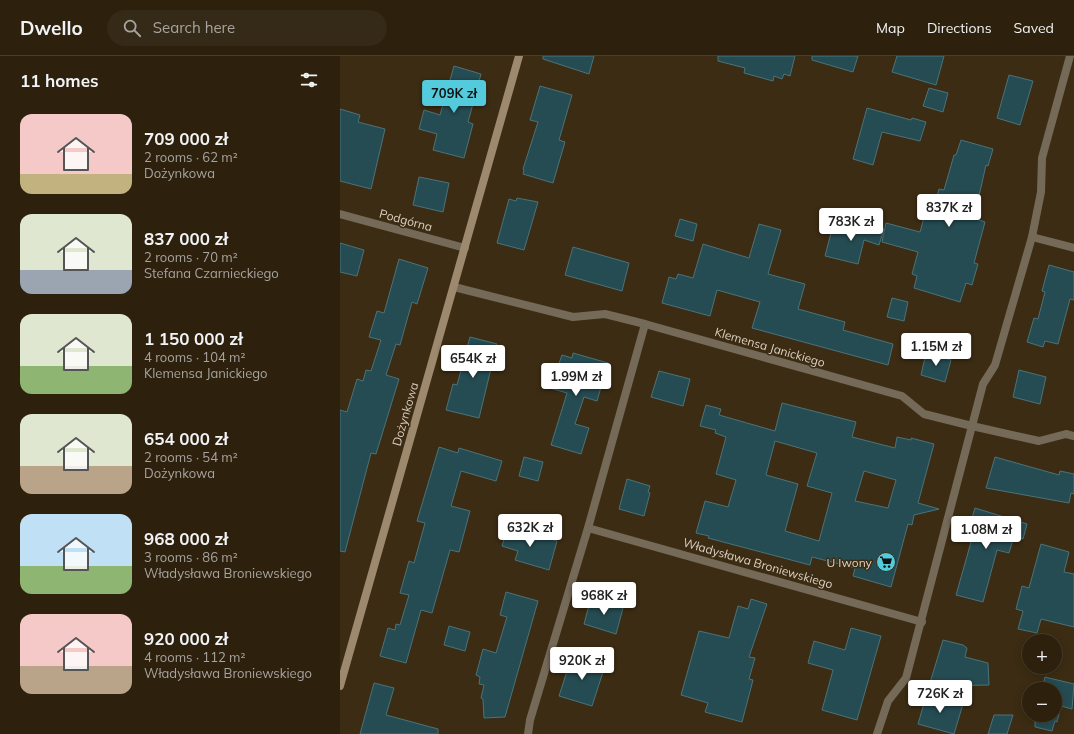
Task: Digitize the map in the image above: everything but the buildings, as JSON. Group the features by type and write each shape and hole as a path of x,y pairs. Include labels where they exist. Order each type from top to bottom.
{"street":[{"name":"Dożynkowa","path":"340,686 519,56"},
{"path":"877,734 888,700 906,678 922,622 983,384 995,365 1032,237 1041,192 1042,158 1069,57"},
{"name":"Podgórna","path":"340,214 465,248"},
{"path":"1032,237 1074,248"},
{"name":"Klemensa Janickiego","path":"454,287 573,317 605,314 645,324 902,396 924,414 972,426 1039,441 1066,434 1074,436"},
{"path":"528,734 530,720 588,528 645,324"},
{"name":"Władysława Broniewskiego","path":"588,528 922,622"}],"place":[{"name":"U Iwony","path":"886,562"}]}
